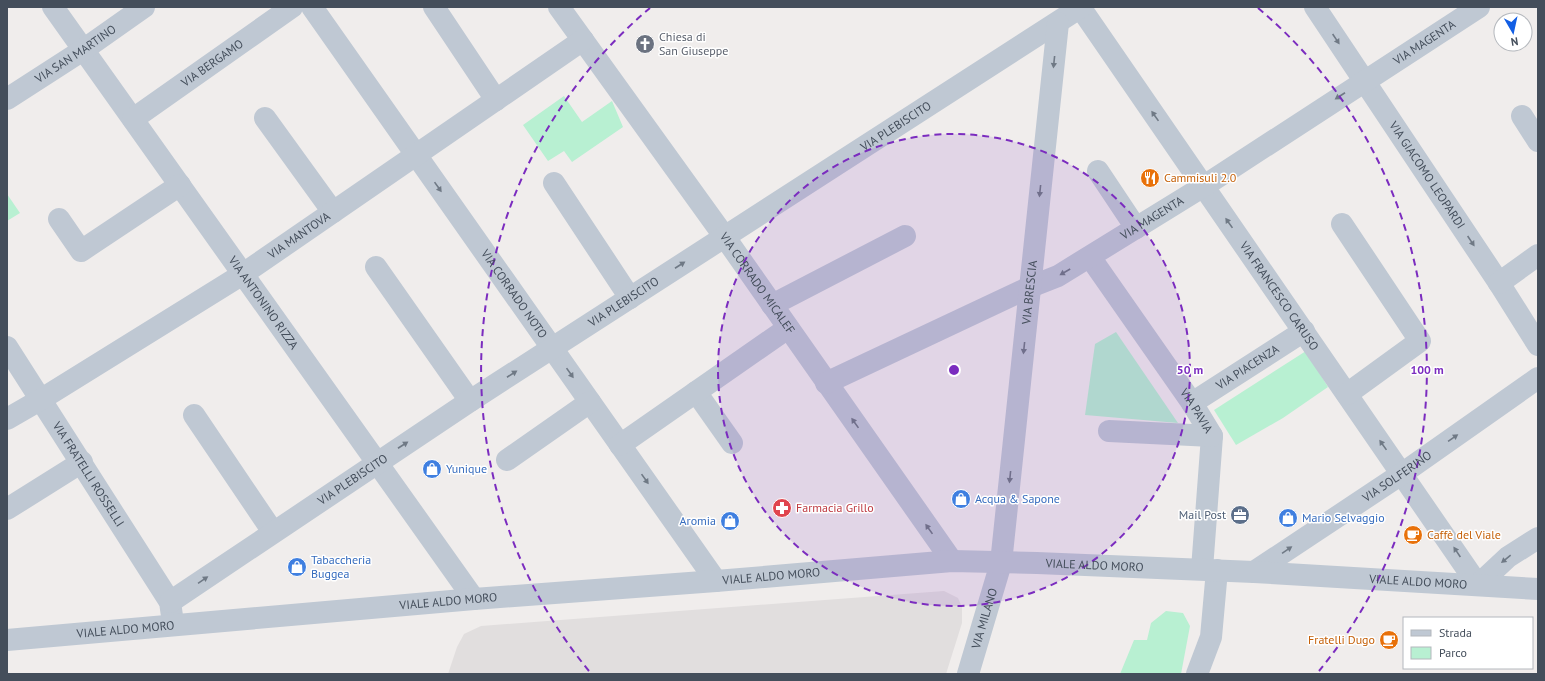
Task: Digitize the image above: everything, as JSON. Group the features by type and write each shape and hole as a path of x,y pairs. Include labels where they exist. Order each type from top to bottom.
{"street":[{"name":"VIA ANTONINO RIZZA","path":"53,7 474,599"},
{"name":"VIA SAN MARTINO","path":"7,99 83,50 144,7"},
{"name":"VIA BERGAMO","path":"133,119 292,7"},
{"name":"VIA CORRADO NOTO","path":"312,7 716,581"},
{"path":"434,7 496,100"},
{"name":"VIA CORRADO MICALEF","path":"559,7 724,236 952,561"},
{"name":"VIA PLEBISCITO","path":"170,602 470,401 724,236 1058,23 1080,7"},
{"name":"VIA FRANCESCO CARUSO","path":"1080,7 1403,473 1478,585"},
{"name":"VIA GIACOMO LEOPARDI","path":"1315,7 1499,283 1538,345"},
{"name":"VIA MAGENTA","path":"826,383 1030,287 1058,276 1204,186 1478,7"},
{"name":"VIA BRESCIA","path":"1001,563 1058,23"},
{"name":"VIA MANTOVA","path":"7,419 243,274 583,40"},
{"path":"1522,116 1538,142"},
{"path":"265,118 333,212"},
{"path":"1098,171 1136,228"},
{"path":"554,183 630,298"},
{"path":"59,219 81,251 180,185"},
{"path":"1342,224 1420,341 1347,394"},
{"path":"772,304 905,236"},
{"path":"1499,283 1538,255"},
{"name":"VIA PAVIA","path":"1090,257 1192,403 1212,436 1210,570 1211,637 1197,674"},
{"path":"376,267 470,401"},
{"path":"620,445 788,328"},
{"name":"VIA PIACENZA","path":"1192,403 1304,331"},
{"name":"VIA FRATELLI ROSSELLI","path":"7,347 40,400 82,462 170,602"},
{"name":"VIA SOLFERINO","path":"1254,572 1403,473 1538,378"},
{"path":"696,392 732,443"},
{"path":"507,460 590,402"},
{"path":"194,415 273,532"},
{"path":"1109,431 1212,436"},
{"path":"7,509 82,462"},
{"path":"1478,585 1508,557 1538,538"},
{"name":"VIALE ALDO MORO","path":"7,640 474,599 716,581 952,561 1254,572 1538,589"},
{"name":"VIA MILANO","path":"968,674 1001,563"},
{"path":"170,602 173,626"}],"shaded area":[{"path":"944,591 958,598 962,607 962,623 946,674 448,674 457,647 464,634 481,626"}],"green space":[{"path":"564,96 582,122 612,101 623,127 572,162 564,151 548,161 523,125"},
{"path":"7,194 20,213 7,221"},
{"path":"1116,332 1178,423 1085,415 1095,344"},
{"path":"1306,351 1328,387 1283,418 1236,445 1214,410"},
{"path":"1166,611 1183,613 1190,626 1181,674 1120,674 1134,640 1147,640 1151,623"}],"place":[{"name":"Chiesa di San Giuseppe","path":"645,44"},
{"name":"Cammisuli 2.0","path":"1150,178"},
{"name":"Yunique","path":"432,469"},
{"name":"Acqua & Sapone","path":"961,499"},
{"name":"Farmacia Grillo","path":"782,508"},
{"name":"Mail Post","path":"1240,515"},
{"name":"Mario Selvaggio","path":"1288,518"},
{"name":"Aromia","path":"730,521"},
{"name":"Caffè del Viale","path":"1413,535"},
{"name":"Tabaccheria Buggea","path":"297,567"},
{"name":"Fratelli Dugo","path":"1389,640"}]}
